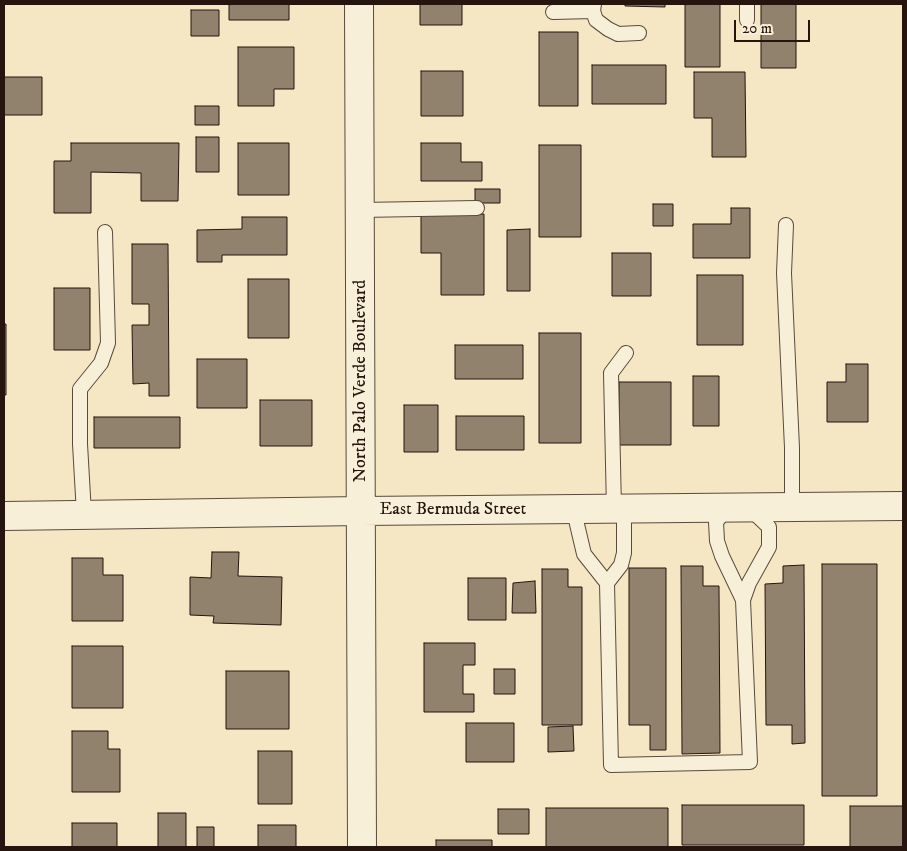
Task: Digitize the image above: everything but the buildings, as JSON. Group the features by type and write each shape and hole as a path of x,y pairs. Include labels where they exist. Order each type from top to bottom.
{"street":[{"name":"North Palo Verde Boulevard","path":"359,4 362,847"},
{"name":"East Bermuda Street","path":"4,516 361,510 903,506"}],"lane":[{"path":"746,20 747,4"},
{"path":"553,12 594,8 596,20 618,34 639,34"},
{"path":"360,210 477,208"},
{"path":"786,225 784,273 792,448 792,507"},
{"path":"84,514 80,444 80,389 101,363 108,343 105,232"},
{"path":"607,583 621,565 624,553 624,521 616,509 611,373 626,353"},
{"path":"579,509 576,520 584,554 607,583 611,765 750,762 743,600 749,583 769,548 769,527 738,508 716,522 717,541 743,600"}]}
